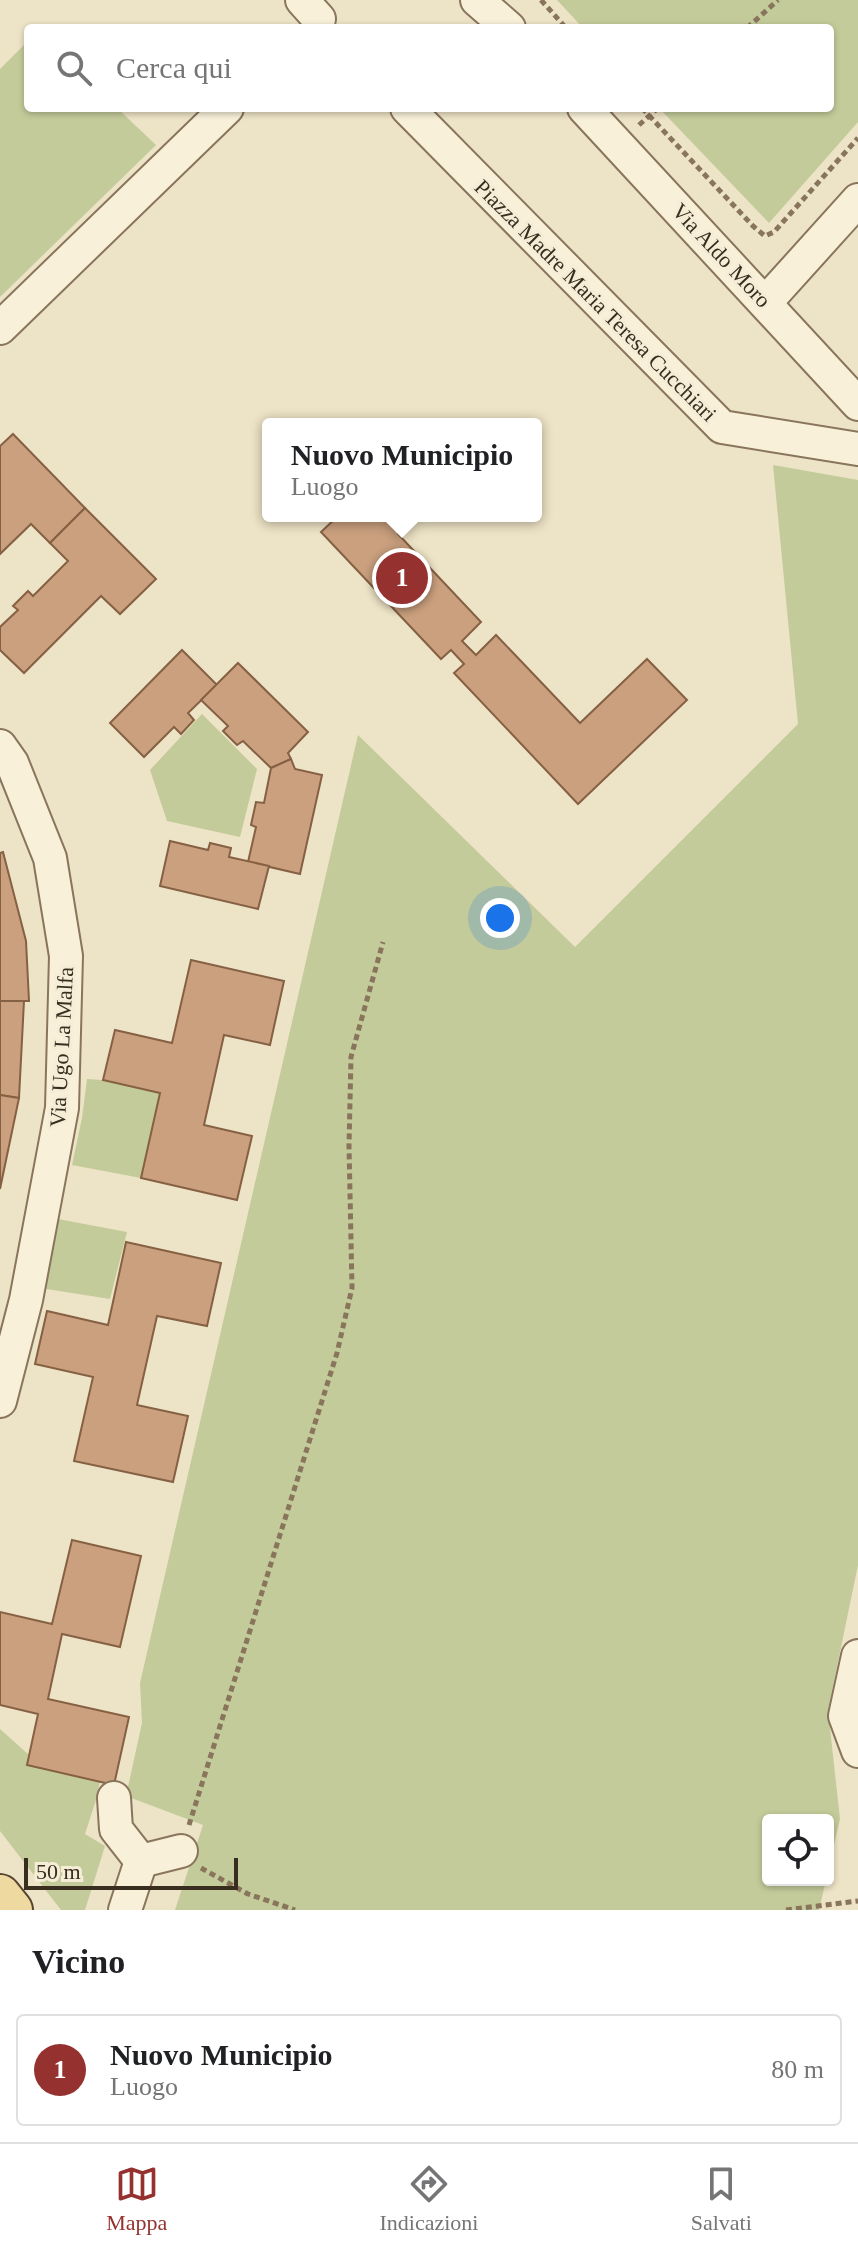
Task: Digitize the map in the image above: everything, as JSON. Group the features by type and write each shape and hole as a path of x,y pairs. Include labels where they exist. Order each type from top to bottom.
{"main road":[{"path":"0,1895 12,1910"}],"street":[{"path":"477,0 501,17"},
{"path":"0,328 223,112"},
{"name":"Piazza Madre Maria Teresa Cucchiari","path":"411,112 722,427 858,449"},
{"name":"Via Aldo Moro","path":"588,112 858,404"},
{"path":"766,302 858,200"},
{"name":"Via Ugo La Malfa","path":"0,746 12,763 50,858 66,956 62,1108 26,1300 0,1401"},
{"path":"858,1656 845,1716 858,1751"},
{"path":"114,1798 116,1829 141,1861"},
{"path":"141,1861 181,1851"},
{"path":"125,1910 141,1861"}],"path":[{"path":"541,0 562,24"},
{"path":"751,24 778,0"},
{"path":"646,112 765,236 774,232 858,138"},
{"path":"295,1910 248,1894 200,1867 181,1851 333,1368 352,1288 351,1057 383,942"},
{"path":"786,1910 858,1901"}],"green space":[{"path":"557,0 858,0 858,122 769,223 663,112 834,112 834,24 579,24"},
{"path":"24,45 24,112 121,112 156,145 0,297 0,69"},
{"path":"773,465 858,480 858,1565 828,1710 840,1819 834,1844 834,1814 762,1814 762,1886 825,1886 819,1910 175,1910 203,1825 126,1796 142,1723 140,1683 358,735 575,947 798,724"},
{"path":"202,714 257,769 240,837 167,821 150,770"},
{"path":"87,1079 160,1093 141,1178 72,1165"},
{"path":"58,1219 127,1232 110,1299 40,1288"},
{"path":"0,1729 29,1755 27,1765 100,1781 85,1834 105,1846 85,1910 61,1910 0,1831"}],"building":[{"path":"13,434 85,508 50,543 31,524 0,554 0,446"},
{"path":"85,508 156,579 120,614 101,596 24,673 0,650 0,627 18,610 13,606 28,591 33,596 68,561 50,543"},
{"path":"332,522 411,522 398,534 481,622 462,641 476,655 496,635 580,723 647,659 687,700 578,804 454,673 464,664 451,650 441,659 321,532"},
{"path":"182,650 217,685 188,713 194,720 181,734 174,727 144,757 110,723"},
{"path":"238,663 308,732 288,753 291,759 271,768 243,741 237,745 223,731 228,726 201,700"},
{"path":"291,759 295,769 322,775 300,874 248,862 256,827 251,825 256,802 264,803 271,768"},
{"path":"170,841 208,850 210,843 231,848 229,857 269,866 258,909 160,886"},
{"path":"3,852 26,941 29,1001 0,1001 0,853"},
{"path":"191,960 284,981 270,1045 224,1035 204,1125 252,1136 237,1200 141,1178 160,1093 103,1080 115,1030 172,1043"},
{"path":"0,1001 24,1001 19,1098 0,1095"},
{"path":"0,1095 19,1098 0,1189"},
{"path":"126,1242 221,1263 207,1326 157,1316 137,1405 188,1416 173,1482 74,1461 93,1377 35,1364 47,1311 108,1325"},
{"path":"72,1540 141,1556 120,1647 62,1634 48,1699 129,1717 114,1785 27,1765 38,1714 0,1705 0,1612 52,1624"}],"place":[{"name":"Nuovo Municipio","path":"402,578"}]}
